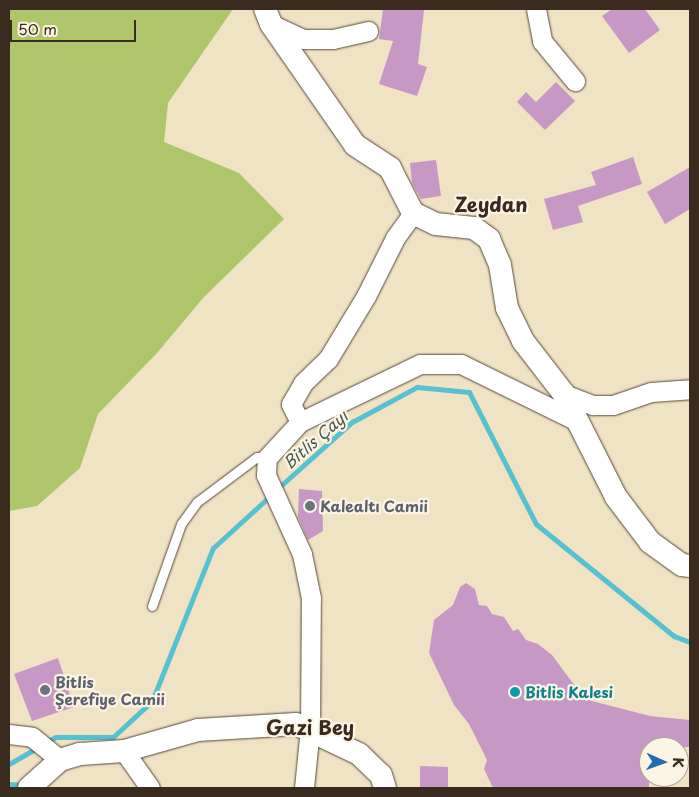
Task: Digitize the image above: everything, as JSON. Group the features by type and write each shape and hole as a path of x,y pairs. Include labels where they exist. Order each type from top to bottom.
{"street":[{"path":"536,9 542,41 575,81"},
{"path":"268,16 302,39 333,39 368,31"},
{"path":"268,16 356,145 390,168 413,213 436,224 474,228 489,240 500,264 507,308 523,341 564,394 616,497 650,542 682,565 690,566"},
{"path":"300,422 291,404 303,383 328,359 366,296 394,238 413,213"},
{"path":"304,788 310,728 311,598 302,554 283,512 266,466 300,422 420,364 461,364 579,422"},
{"path":"564,394 593,405 613,405 650,392 690,389"},
{"path":"36,782 56,757 124,752 198,730 296,724 310,728 359,754 381,775 386,788"},
{"path":"9,734 32,737 56,757"},
{"path":"124,752 150,788"}],"lane":[{"path":"152,606 180,524 197,502 257,457 266,466"}],"green space":[{"path":"9,9 233,9 168,103 164,142 239,173 284,219 204,297 157,353 98,414 80,468 37,506 9,511"}],"building":[{"path":"383,9 424,10 418,64 427,67 417,96 379,84 393,41 379,39"},
{"path":"612,9 645,9 660,30 629,53 602,16"},
{"path":"556,82 575,101 545,130 517,102 526,92 536,102"},
{"path":"633,157 642,184 578,206 583,222 553,230 544,199 596,185 591,172"},
{"path":"436,160 441,196 421,199 412,183 410,163"},
{"path":"690,167 690,209 665,224 647,192"},
{"name":"Kalealtı Camii","path":"299,489 322,491 323,531 308,540 298,517"},
{"name":"Bitlis Kalesi","path":"466,583 475,589 479,605 487,606 492,614 504,617 513,631 518,629 526,640 538,644 552,655 572,682 592,701 650,716 690,720 690,747 689,737 639,737 639,787 649,788 493,788 484,769 487,760 469,724 454,705 429,653 434,620 453,605 460,587"},
{"name":"Bitlis Şerefiye Camii","path":"58,658 74,707 32,721 14,674"},
{"path":"420,766 448,767 448,788 420,788"}],"waterway":[{"name":"Bitlis Çayı","path":"277,489 352,422 417,387 469,392 536,524 674,636 690,642"},
{"name":"Bitlis Çayı","path":"44,743 56,737 113,737 152,701 213,548 271,495"},
{"name":"Bitlis Çayı","path":"9,764 37,748"},
{"path":"9,784 24,785"}],"place":[{"name":"Kalealtı Camii","path":"310,506"},
{"name":"Bitlis Şerefiye Camii","path":"45,690"},
{"name":"Bitlis Kalesi","path":"515,692"}],"district":[{"name":"Zeydan","path":"491,204"},
{"name":"Gazi Bey","path":"310,727"}]}
